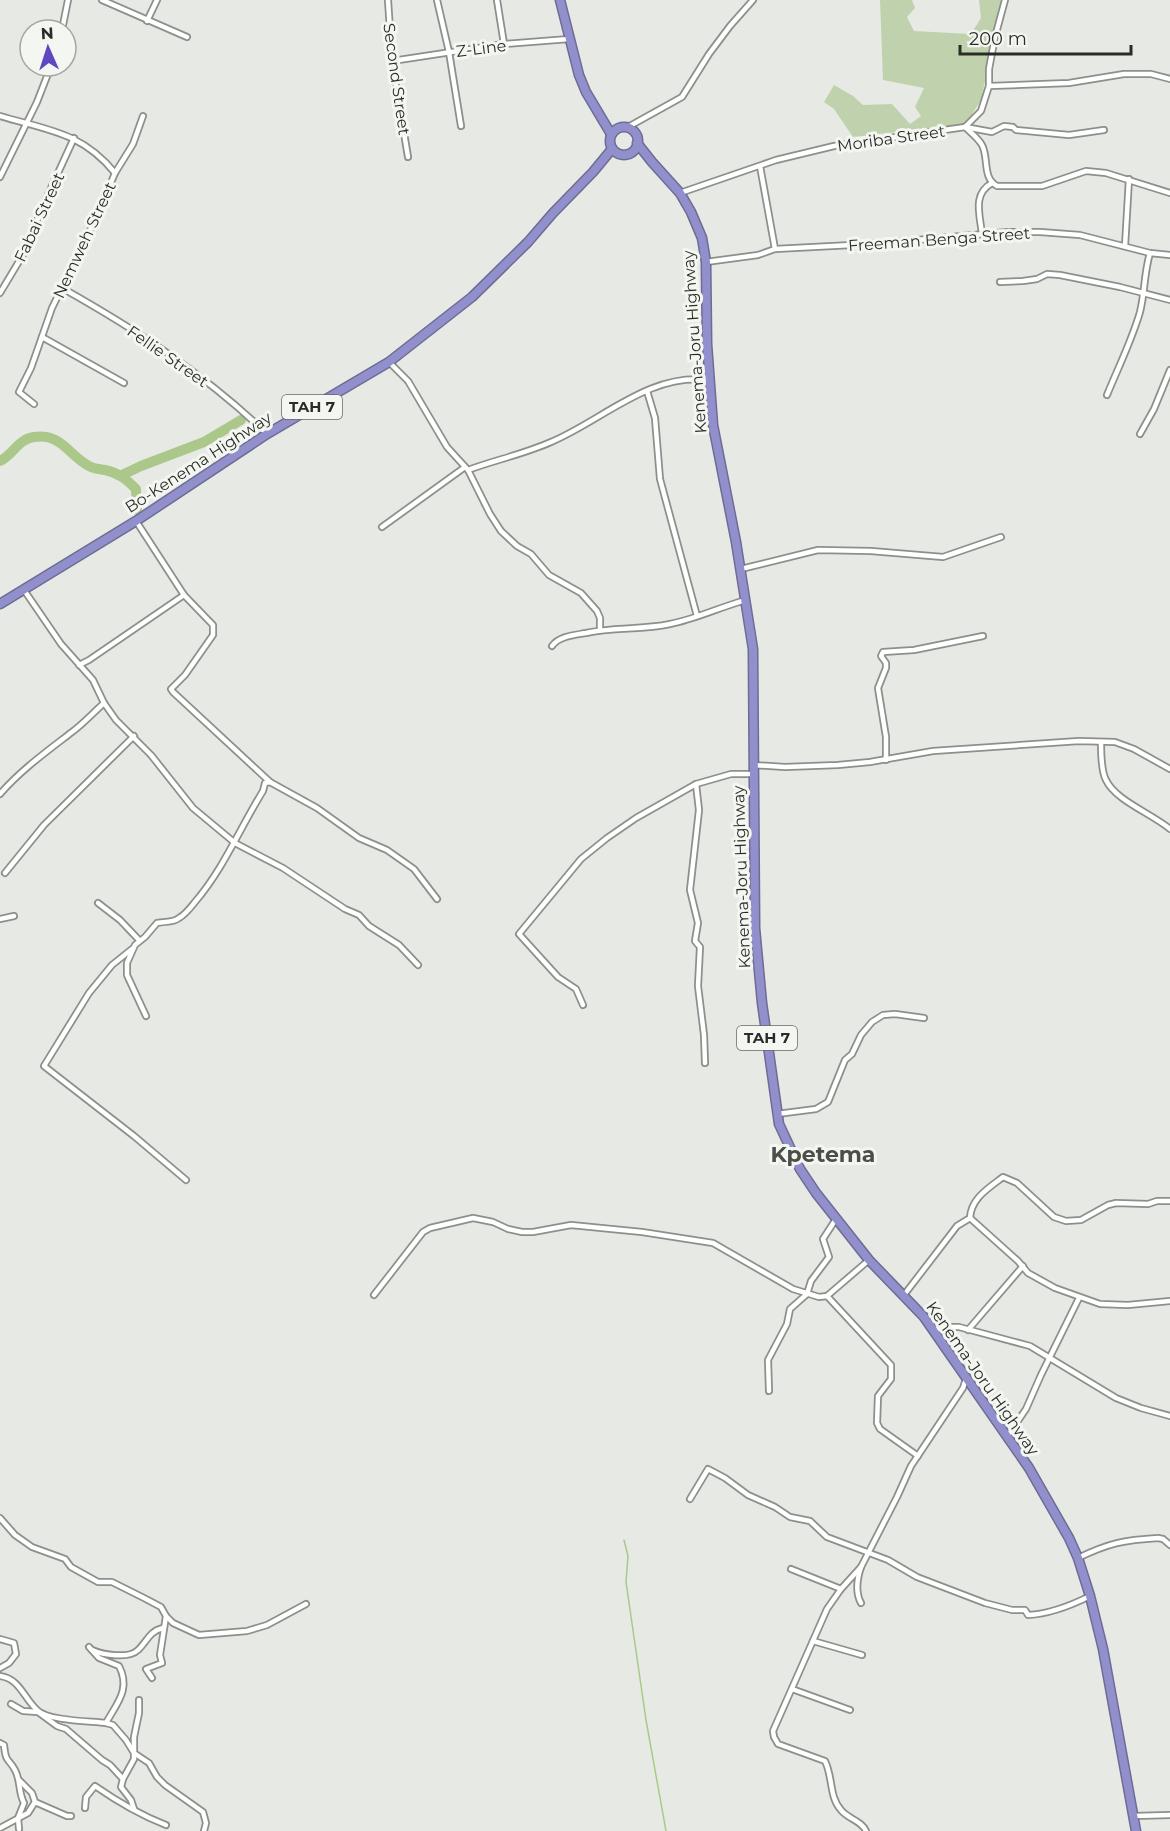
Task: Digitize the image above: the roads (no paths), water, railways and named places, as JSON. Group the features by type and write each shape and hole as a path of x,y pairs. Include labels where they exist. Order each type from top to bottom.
{"highway":[{"path":"560,0 579,75 586,92 604,118 611,134 609,142 614,151 625,155 632,153 638,143 636,136 624,127 604,118"},
{"path":"611,134 624,127"},
{"name":"Kenema-Joru Highway","path":"638,143 680,193 697,225 706,262 708,380 716,445 741,569 753,649 756,938 781,1132 800,1170 869,1260 904,1295 933,1330 1049,1500 1078,1558 1090,1596 1103,1649 1136,1831"},
{"name":"Bo-Kenema Highway","path":"0,604 136,520 267,434 390,362 472,297 614,151"},
{"name":"Kenema-Joru Highway","path":"632,153 652,162"}],"street":[{"path":"64,18 68,0"},
{"path":"102,0 187,37"},
{"path":"147,21 157,0"},
{"name":"Second Street","path":"388,0 392,61 408,157"},
{"path":"437,0 449,52 461,126"},
{"path":"497,0 504,44"},
{"path":"624,127 682,98 709,54 753,0"},
{"path":"1005,0 989,69 989,86 981,111 965,127 981,143 992,183 997,186 1042,186 1086,171 1106,173 1170,193"},
{"name":"Z-Line","path":"392,61 504,44 569,39"},
{"path":"989,86 1069,83 1124,74 1151,74 1170,79"},
{"path":"0,177 27,124 46,78"},
{"path":"0,116 74,138 104,159 115,173"},
{"name":"Nemweh Street","path":"34,404 20,392 52,308 98,214 115,173 133,144 143,116"},
{"name":"Moriba Street","path":"680,193 760,166 834,146 965,127 992,132 1004,126 1013,127 1016,130 1069,135 1104,130"},
{"name":"Fabai Street","path":"0,293 27,248 41,210 74,138"},
{"path":"760,166 775,249"},
{"path":"1125,246 1128,180"},
{"path":"982,234 978,204 984,188 992,183"},
{"name":"Freeman Benga Street","path":"706,262 758,255 775,249 982,234 1057,232 1080,235 1150,253 1170,255"},
{"path":"1107,395 1139,315 1144,293 1144,274 1150,253"},
{"path":"1000,282 1037,279 1047,274 1060,275 1170,300"},
{"name":"Fellie Street","path":"62,288 122,323 180,361 243,411 267,434"},
{"path":"42,337 124,383"},
{"path":"390,362 408,381 447,447 466,468 501,531 531,555 549,575 581,592 597,611 600,618 600,630"},
{"path":"1140,434 1154,409 1170,370"},
{"path":"382,527 466,468 552,442 647,391 676,380 692,378 708,380"},
{"path":"647,391 655,418 660,479 697,616"},
{"path":"136,520 184,595 209,618 213,625 214,631 186,675 171,689 177,697 270,782 317,808 359,838 387,850 414,869 437,899"},
{"path":"741,569 818,550 872,551 943,557 1000,537"},
{"path":"24,590 61,644 93,680 104,704 116,720 151,755 193,808 235,843 283,868 345,909 359,915 369,926 399,945 418,965"},
{"path":"79,665 184,595"},
{"path":"552,646 556,641 562,639 600,630 646,628 672,624 746,600"},
{"path":"886,760 886,737 878,688 886,668 881,656 883,652 914,650 983,636"},
{"path":"0,794 34,761 74,731 104,704"},
{"path":"5,873 44,825 134,736"},
{"path":"583,1005 576,989 558,977 519,934 581,859 636,818 696,784 753,770 886,760 900,755 933,751 1057,742 1115,742 1134,749 1170,769"},
{"path":"1101,742 1106,780 1118,797 1150,814 1170,829"},
{"path":"146,1016 126,975 134,947 157,923 172,922 188,910 214,878 235,843 265,783 270,782"},
{"path":"696,784 699,810 690,890 698,923 695,941 700,947 698,986 705,1063"},
{"path":"98,903 120,920 139,940"},
{"path":"0,919 14,916"},
{"path":"134,947 112,965 89,993 44,1066 186,1180"},
{"path":"777,1114 816,1109 828,1102 845,1059 852,1054 861,1035 872,1022 883,1015 895,1014 924,1018"},
{"path":"970,1218 971,1207 986,1190 1003,1177 1017,1183 1054,1216 1066,1221 1081,1220 1116,1203 1169,1202"},
{"path":"374,1295 423,1232 430,1228 473,1218 522,1232 561,1226 586,1226 713,1244 777,1281 819,1297 827,1296 869,1260"},
{"path":"970,1218 1028,1273 1042,1282 1079,1298 1108,1305 1170,1301"},
{"path":"904,1295 957,1226 970,1218"},
{"path":"769,1391 768,1360 787,1324 790,1310 807,1294 811,1281 829,1257 823,1239 836,1219"},
{"path":"968,1330 1023,1266"},
{"path":"827,1296 891,1365 891,1379 878,1396 877,1423 880,1430 918,1456"},
{"path":"1007,1437 1026,1409 1079,1298"},
{"path":"933,1330 949,1327 1020,1342 1050,1356 1116,1398 1170,1416"},
{"path":"861,1603 858,1597 857,1579 861,1568 907,1472 963,1388 966,1379"},
{"path":"690,1499 708,1469 725,1478 752,1498 775,1507 790,1517 810,1521 827,1537 888,1560 927,1581 1002,1608 1024,1610 1028,1615 1074,1605 1090,1596"},
{"path":"0,1518 15,1535 32,1547 65,1559 71,1567 98,1582 112,1582 144,1598 160,1607 173,1623 199,1635 246,1631 267,1625 306,1604"},
{"path":"1078,1558 1106,1545 1120,1542 1158,1538 1170,1545"},
{"path":"861,1568 840,1589 827,1609 774,1727 775,1740 782,1745 825,1761 829,1770 835,1803 844,1814 865,1827 866,1831"},
{"path":"792,1569 840,1589"},
{"path":"152,1678 146,1669 162,1663 160,1655 165,1616"},
{"path":"106,1723 124,1691 123,1674 119,1666 99,1658 91,1649 100,1654 129,1655 137,1652 152,1633 163,1628"},
{"path":"0,1639 14,1643 16,1654 9,1663 0,1668 1,1676 19,1685 38,1712 57,1726 66,1729 110,1765 123,1779"},
{"path":"813,1641 862,1655"},
{"path":"792,1689 850,1710"},
{"path":"134,1809 131,1800 121,1787 134,1759 134,1737 139,1700"},
{"path":"11,1704 23,1712 38,1712 56,1717 113,1725 134,1753 149,1763 165,1785 203,1812 206,1823 204,1831"},
{"path":"0,1743 4,1745 6,1759 15,1768 19,1780 19,1794 24,1803 18,1818 19,1829"},
{"path":"0,1828 28,1813 35,1802 32,1792 19,1780"},
{"path":"85,1808 86,1797 95,1786 125,1807 166,1825"},
{"path":"35,1802 71,1816"},
{"path":"1134,1816 1170,1815"}],"waterway":[{"path":"122,475 204,442 241,420"},
{"path":"0,461 28,438 52,439 59,442 83,463 114,473 129,482 136,489 137,510"},
{"path":"624,1540 628,1556 626,1582 646,1720 666,1831"}],"district":[{"name":"Kpetema","path":"823,1154"}]}
